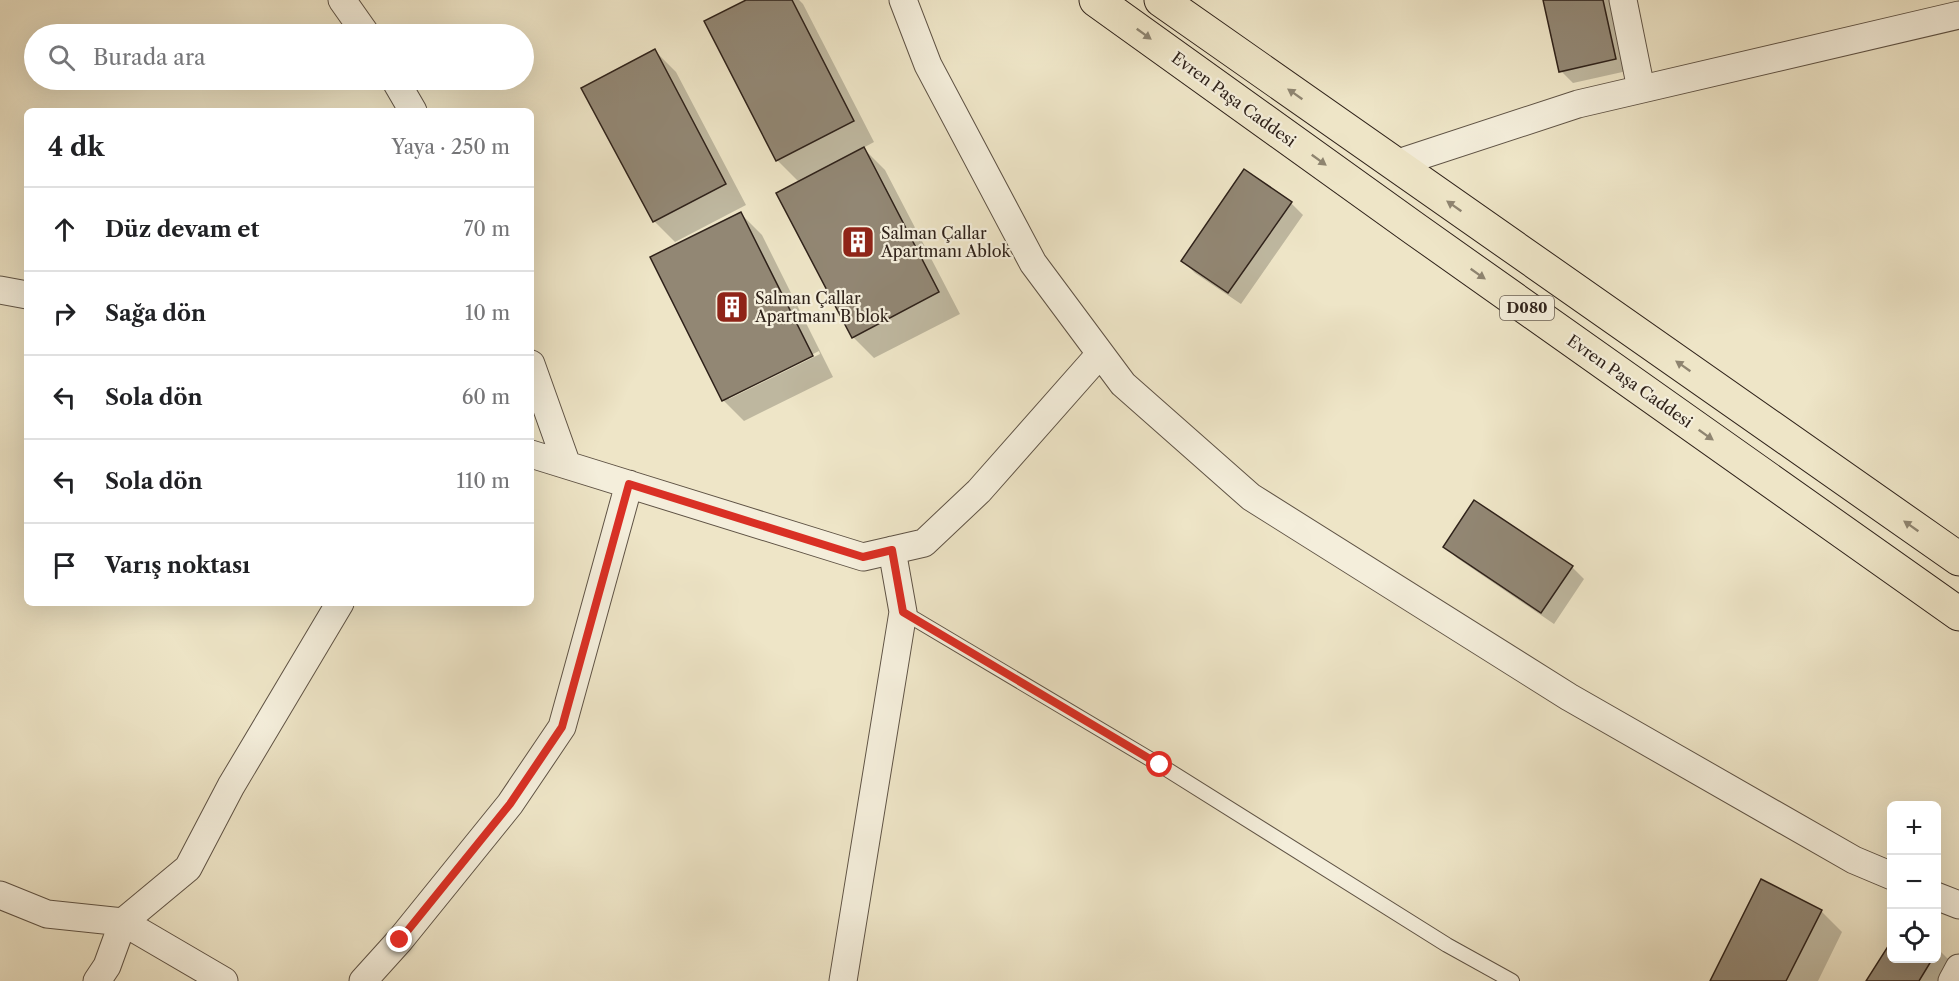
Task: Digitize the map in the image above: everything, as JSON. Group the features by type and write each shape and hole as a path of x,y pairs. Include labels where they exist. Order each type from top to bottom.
{"highway":[{"name":"Evren Paşa Caddesi","path":"1096,0 1959,614"},
{"name":"D080","path":"1161,0 1959,560"}],"street":[{"path":"342,0 359,24"},
{"path":"903,0 928,65 1033,263 1123,384 1251,497 1569,697 1854,860 1887,874"},
{"path":"1623,0 1641,89"},
{"path":"1395,164 1578,104 1959,15"},
{"path":"400,90 410,108"},
{"path":"0,290 24,294"},
{"path":"534,455 863,557 924,543 978,491 1100,354"},
{"path":"534,372 567,465"},
{"path":"363,981 400,940 510,804 562,727 629,484"},
{"path":"843,981 903,612 892,550"},
{"path":"97,981 107,966 123,922 188,868 231,786 338,606"},
{"path":"0,896 47,914 123,922 224,981"},
{"path":"1941,898 1959,905"},
{"path":"1952,981 1959,968"}],"lane":[{"path":"903,612 1160,765 1447,945 1512,981"}],"building":[{"path":"746,0 792,0 854,121 776,161 704,21"},
{"path":"1543,0 1603,0 1616,59 1559,72"},
{"path":"655,49 726,184 653,222 581,88"},
{"name":"Salman Çallar Apartmanı Ablok","path":"864,147 939,292 852,338 776,193"},
{"path":"1244,169 1292,202 1228,293 1181,261"},
{"name":"Salman Çallar Apartmanı B blok","path":"741,212 813,356 722,401 650,257"},
{"path":"1474,500 1573,566 1541,613 1443,547"},
{"path":"1761,879 1822,910 1786,981 1710,981"},
{"path":"1887,948 1887,963 1930,963 1919,981 1866,981"}],"place":[{"name":"Salman Çallar Apartmanı Ablok","path":"858,242"},
{"name":"Salman Çallar Apartmanı B blok","path":"732,307"}],"route":[{"path":"400,940 510,804 562,727 629,484 863,557 892,550 903,612 1160,765"}]}
